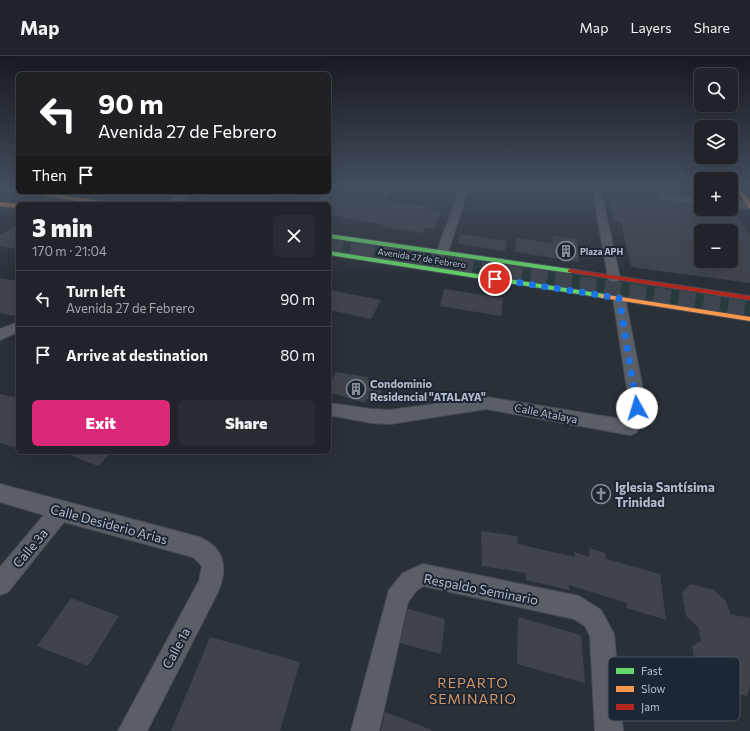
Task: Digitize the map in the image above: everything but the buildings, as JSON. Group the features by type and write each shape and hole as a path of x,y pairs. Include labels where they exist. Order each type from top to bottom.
{"main road":[{"name":"Avenida 27 de Febrero","path":"331,236 750,298"},
{"name":"Avenida 27 de Febrero","path":"331,253 750,319"}],"street":[{"path":"442,253 454,218"},
{"path":"602,218 614,278"},
{"name":"Calle Atalaya","path":"331,409 371,416 390,417 486,403 630,428 637,421 636,395 619,298"},
{"path":"0,335 16,327"},
{"path":"0,335 16,339"},
{"name":"Calle Desiderio Arias","path":"0,493 60,511 199,548 213,562"},
{"name":"Calle 3a","path":"0,584 60,511"},
{"name":"Calle 1a","path":"132,731 210,584 213,562"},
{"name":"Respaldo Seminario","path":"365,731 397,598 405,584 415,577 423,575 579,608 593,618 602,634 608,731"}],"green space":[{"path":"331,238 750,300 750,316 331,252"}],"tunnel":[{"path":"331,247 357,251"},
{"path":"357,251 364,252"},
{"path":"357,251 750,310"}],"traffic: fast":[{"path":"331,236 570,271"},
{"path":"331,253 604,296"}],"traffic: slow":[{"path":"604,296 750,319"}],"traffic: jam":[{"path":"570,271 750,298"}],"place":[{"name":"Plaza APH","path":"566,251"},
{"name":"Condominio Residencial \"ATALAYA\"","path":"356,389"},
{"name":"Iglesia Santísima Trinidad","path":"601,494"}],"district":[{"name":"REPARTO SEMINARIO","path":"473,690"}],"route":[{"path":"495,279 619,298 637,408"}]}
